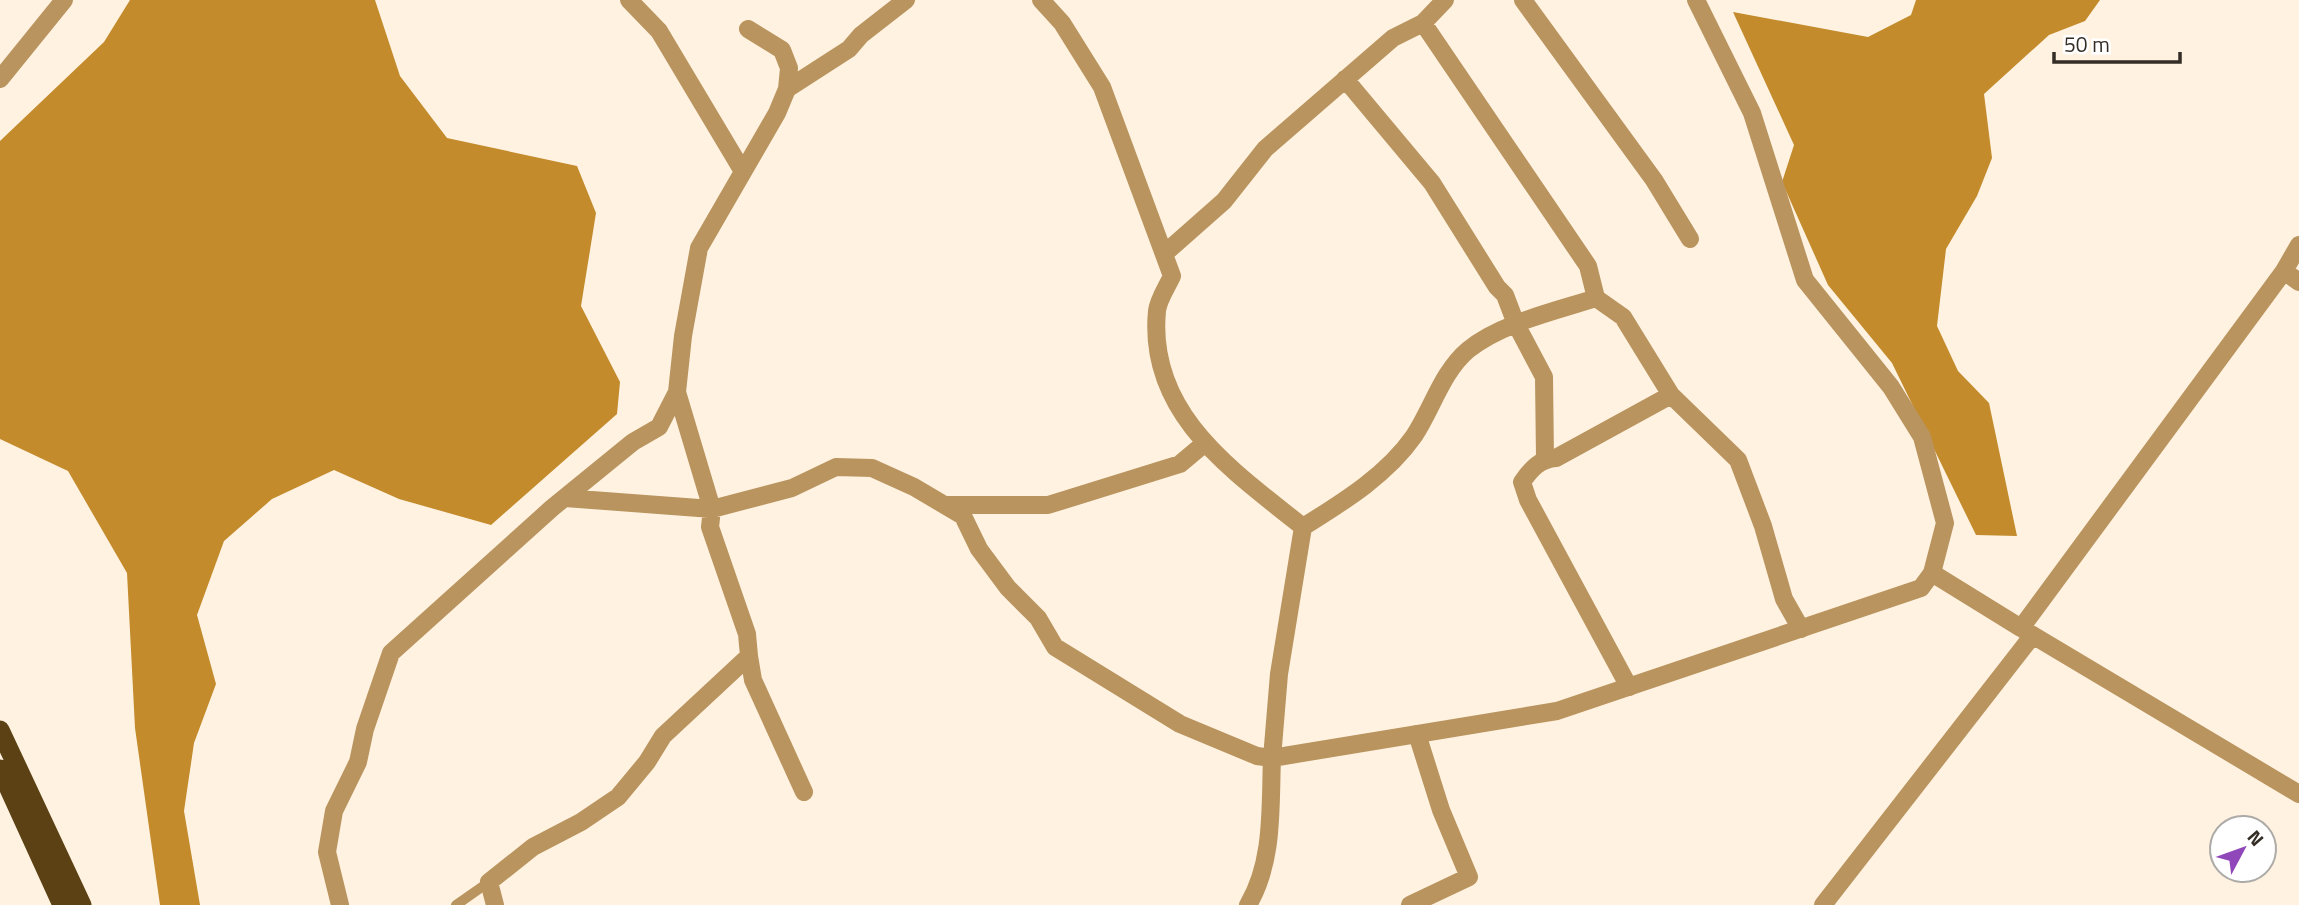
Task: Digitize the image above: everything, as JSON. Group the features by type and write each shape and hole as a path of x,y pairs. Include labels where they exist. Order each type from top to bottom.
{"highway":[{"path":"0,730 82,905"},
{"path":"0,769 62,905"}],"street":[{"path":"0,79 64,0"},
{"path":"629,0 659,32 742,170"},
{"path":"787,89 849,49 861,35 906,0"},
{"path":"1041,0 1062,23 1102,88 1172,276 1157,309 1160,361 1174,402 1216,458 1303,527"},
{"path":"1164,254 1224,201 1265,149 1393,38 1423,23 1446,0"},
{"path":"1524,0 1654,180 1690,239"},
{"path":"565,498 712,509 792,488 836,467 872,468 963,516 979,549 1008,588 1038,618 1055,647 1180,724 1257,756 1272,758 1557,711 1921,588 1932,573 1945,523 1922,437 1891,387 1805,280 1752,113 1696,0"},
{"path":"1423,23 1588,266 1596,298 1623,317 1671,395 1738,460 1763,526 1784,599 1801,629"},
{"path":"340,905 327,852 334,811 358,762 365,729 391,653 565,498 633,442 659,427 677,392 683,336 699,248 777,113 787,89 789,68 782,50 748,29"},
{"path":"1345,79 1432,183 1497,287 1505,295 1516,324 1544,377 1545,459"},
{"path":"1823,905 2027,632 2284,271 2299,245"},
{"path":"2284,271 2299,282"},
{"path":"1248,905 1261,883 1269,841 1279,674 1303,527 1389,466 1414,436 1443,382 1468,351 1516,324 1596,298"},
{"path":"677,392 712,509 710,527 747,634 753,680 804,792"},
{"path":"1629,687 1528,499 1522,482 1530,470 1545,459 1556,458 1671,395"},
{"path":"945,505 1048,505 1180,464 1205,443"},
{"path":"1932,573 2299,794"},
{"path":"495,905 489,882 533,847 581,822 618,797 647,762 663,736 749,656"},
{"path":"1410,905 1469,877 1441,810 1417,734"}],"lane":[{"path":"456,905 489,882"}],"shaded area":[{"path":"130,0 375,0 400,76 447,138 577,166 596,213 581,306 620,382 617,414 491,525 399,499 334,470 272,499 224,541 197,615 216,684 194,743 184,811 200,905 160,905 135,728 127,573 68,471 0,439 0,141 104,42"},
{"path":"1916,0 2100,0 2085,21 2049,35 1984,94 1992,158 1977,196 1946,249 1937,326 1958,371 1989,403 2017,536 1976,535 1892,363 1828,285 1782,182 1794,145 1733,12 1868,37 1911,15"}]}
